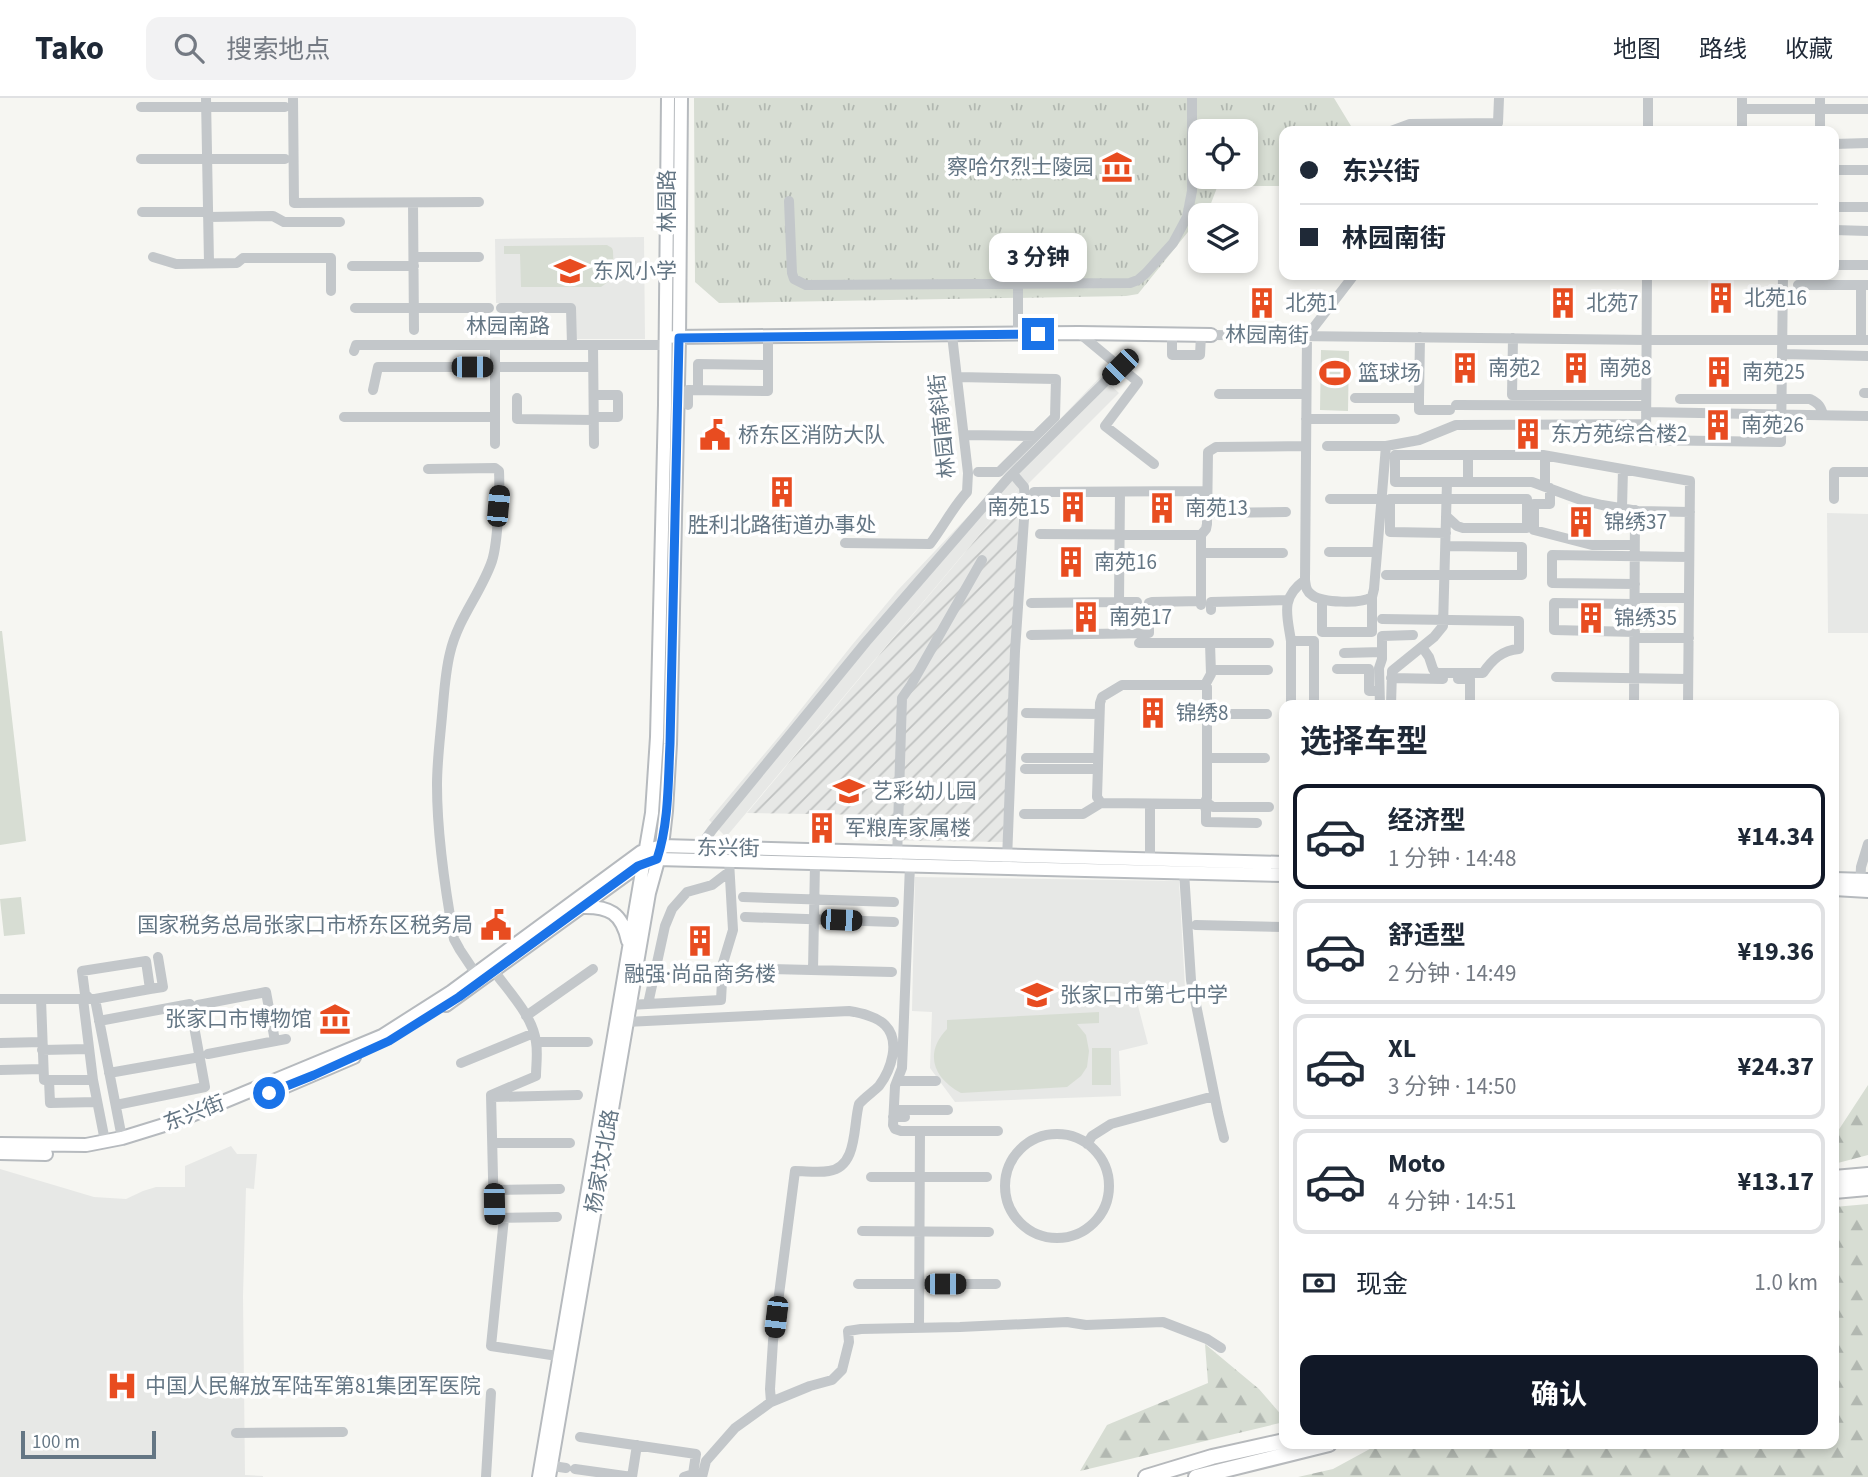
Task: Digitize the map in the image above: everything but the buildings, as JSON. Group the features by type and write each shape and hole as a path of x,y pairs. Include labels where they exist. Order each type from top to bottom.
{"highway":[{"path":"1839,1176 1868,1175"},
{"path":"1839,1191 1868,1188"},
{"path":"1146,1477 1212,1457 1279,1442"},
{"path":"1196,1477 1309,1449"}],"main road":[{"name":"林园路","path":"662,846 670,744 671,340 668,98"},
{"name":"林园路","path":"646,850 657,737 681,98"},
{"name":"林园南街","path":"671,340 1079,333 1206,335"},
{"path":"622,865 640,843 651,820"},
{"name":"东兴街","path":"0,1153 84,1153 120,1146 179,1128 314,1075 389,1041 459,997 479,977 622,865 646,850 662,846 705,847 901,860"},
{"name":"杨家坟北路","path":"545,1471 629,946 651,861 662,846"},
{"name":"杨家坟北路","path":"564,1357 649,893 651,861 646,850"},
{"name":"东兴街","path":"0,1144 86,1145 122,1138 177,1121 382,1036 451,992 494,971 651,861 729,867 901,860 1150,865 1279,863"},
{"name":"东兴街","path":"1150,865 1184,872 1279,874"},
{"path":"1839,880 1864,885"},
{"path":"1839,888 1864,885"},
{"path":"582,907 598,906 616,915 622,922 629,946"},
{"path":"1839,1175 1868,1168"}],"street":[{"path":"293,98 293,204 479,202"},
{"path":"299,98 299,156"},
{"path":"1192,98 1192,119"},
{"path":"1498,126 1499,98"},
{"path":"1648,98 1648,126"},
{"path":"206,103 209,263"},
{"path":"141,107 206,103 285,107"},
{"path":"1742,126 1742,103 1820,104 1868,109"},
{"path":"1820,104 1820,126"},
{"path":"1405,126 1469,126"},
{"path":"1839,144 1868,144"},
{"path":"141,159 285,159"},
{"path":"1839,170 1868,170"},
{"path":"789,201 792,273 794,279 806,285 1130,283 1138,280 1173,243 1191,203 1192,189"},
{"path":"413,203 415,331"},
{"path":"1839,207 1868,207"},
{"path":"142,212 273,216 284,222 340,222"},
{"path":"1839,230 1868,230"},
{"path":"1018,248 1018,334"},
{"path":"152,257 176,264 236,263 243,258 331,258 331,290"},
{"path":"352,266 479,257"},
{"path":"1839,265 1868,265"},
{"path":"1350,280 1307,336 1305,580 1307,590 1313,597 1322,600 1366,601 1372,597"},
{"path":"1647,280 1646,440 1781,442 1783,280"},
{"path":"1798,285 1865,285 1864,340"},
{"path":"355,308 571,308 572,345"},
{"path":"1079,333 1138,382 1105,426 1154,464"},
{"path":"1172,334 1172,355 1200,355 1206,335"},
{"name":"林园南斜街","path":"845,543 930,544 967,492 968,473 952,335"},
{"name":"林园南街","path":"1206,335 1864,340"},
{"path":"688,405 688,390 768,391 768,337"},
{"path":"1420,337 1419,410 1646,405"},
{"path":"1513,338 1512,396 1781,414 1868,415"},
{"name":"林园南路","path":"354,351 356,345 593,345 671,340"},
{"path":"495,345 498,367 495,444"},
{"path":"593,345 594,444"},
{"path":"1783,354 1868,356"},
{"path":"698,385 698,364 768,365"},
{"path":"373,390 378,367 593,367"},
{"path":"705,847 707,836 866,642 1013,474 1120,367"},
{"path":"957,377 1056,379 1055,417 999,472 978,472"},
{"path":"1219,394 1306,394"},
{"path":"517,398 517,419 618,417 618,396 593,396"},
{"path":"1355,398 1419,398"},
{"path":"1680,399 1823,400"},
{"path":"1810,399 1822,409 1823,415"},
{"path":"344,417 495,417"},
{"path":"1306,419 1395,419"},
{"path":"1327,446 1386,446 1419,440 1456,425 1646,424"},
{"path":"964,435 1035,436"},
{"path":"1040,534 1201,534 1206,529 1207,456 1212,449 1306,446"},
{"path":"1322,600 1322,632 1372,632 1372,597 1386,446"},
{"path":"1688,700 1689,638 1689,557 1690,512 1690,481 1545,456 1395,454 1395,482 1532,482 1591,503 1634,510 1690,512"},
{"path":"1468,455 1468,482"},
{"path":"1545,456 1550,504 1535,504 1534,530 1592,545 1634,545"},
{"path":"428,469 495,468 499,471 494,552 491,563 460,622 450,652 437,788 440,842 454,939 479,977"},
{"path":"1622,508 1623,469"},
{"path":"1833,499 1834,472 1868,472"},
{"path":"1007,861 1015,651 1025,504 1024,486 1013,474"},
{"path":"1391,700 1392,671 1439,632 1443,620 1447,482"},
{"path":"1034,492 1207,491"},
{"path":"1119,492 1119,602"},
{"path":"1330,499 1382,499"},
{"path":"1446,516 1457,526 1527,528 1527,499 1390,499 1390,533 1446,533"},
{"path":"1207,508 1221,505"},
{"path":"1207,508 1286,512"},
{"path":"1634,510 1634,700"},
{"path":"1031,635 1149,633 1149,603 1152,601 1200,603 1201,534"},
{"path":"1386,575 1522,575 1522,547 1446,546"},
{"path":"1329,552 1377,552"},
{"path":"1201,553 1283,553"},
{"path":"1634,584 1552,583 1552,555 1689,557"},
{"path":"982,560 902,698 902,1068 895,1086 893,1125 901,1131 998,1131"},
{"path":"1291,700 1291,641 1287,604 1289,594 1305,580"},
{"path":"1689,598 1554,603 1554,630 1689,638"},
{"path":"1211,610 1212,601 1288,600"},
{"path":"1031,603 1138,602"},
{"path":"1382,619 1519,621 1519,649 1511,649 1497,656 1483,673 1436,673 1422,647"},
{"path":"1380,700 1382,635 1413,635"},
{"path":"1291,641 1314,641 1314,700"},
{"path":"1139,643 1269,643"},
{"path":"1205,685 1211,670 1210,643"},
{"path":"1344,653 1382,652"},
{"path":"1337,669 1369,669 1369,691 1379,691"},
{"path":"1211,670 1268,670"},
{"path":"1556,677 1688,680"},
{"path":"1391,678 1470,679 1470,700"},
{"path":"1101,803 1097,797 1099,714 1102,697 1122,685 1205,685"},
{"path":"1205,685 1206,822 1257,823"},
{"path":"1026,713 1099,714"},
{"path":"1207,715 1267,714"},
{"path":"1098,758 1025,763 1098,769"},
{"path":"1207,758 1265,758"},
{"path":"1024,814 1083,814 1101,803 1205,803 1213,807 1269,807"},
{"path":"1150,804 1150,865"},
{"path":"1864,885 1861,867 1868,844"},
{"path":"813,970 815,863"},
{"path":"648,1004 665,926 672,909 687,892 712,885 729,867"},
{"path":"629,1005 721,1000 723,963 733,930 729,867"},
{"path":"1184,872 1191,980 1224,1138"},
{"path":"743,897 894,902"},
{"path":"745,917 894,922"},
{"path":"1196,925 1279,927"},
{"path":"150,989 146,961 82,971 85,994 90,999 163,987 158,957"},
{"path":"526,1016 593,969"},
{"path":"772,969 891,972"},
{"path":"494,971 526,1016 535,1038 536,1076 491,1095 494,1218 557,1217"},
{"path":"109,1073 281,1040 266,992 198,1005"},
{"path":"0,999 83,999 93,1080 105,1141"},
{"path":"41,999 44,1080 93,1080"},
{"path":"95,999 122,1138"},
{"path":"99,1021 190,1004 204,1056 205,1087 116,1105"},
{"path":"626,1022 849,1011 877,1020 886,1026 891,1035 892,1058 889,1069 878,1087 859,1104 847,1159 840,1168 830,1171 795,1171 773,1341 771,1402"},
{"path":"461,1063 535,1038 588,1042"},
{"path":"0,1043 89,1049"},
{"path":"0,1070 43,1069"},
{"path":"49,1080 50,1103 97,1102"},
{"path":"898,1081 936,1081"},
{"path":"492,1097 578,1095"},
{"path":"1087,1144 1092,1136 1111,1124 1214,1096"},
{"path":"893,1113 948,1110"},
{"path":"893,1113 905,1118"},
{"path":"919,1327 920,1131"},
{"path":"1060,1134 1077,1138 1087,1144 1102,1160 1108,1175 1109,1192 1105,1209 1095,1223 1081,1233 1065,1238 1048,1238 1032,1233 1018,1222 1006,1199 1006,1172 1014,1156 1026,1144 1042,1136 1060,1134"},
{"path":"493,1143 570,1143"},
{"path":"871,1177 987,1177"},
{"path":"494,1190 560,1189"},
{"path":"504,1218 491,1346 564,1357"},
{"path":"862,1231 989,1232"},
{"path":"858,1284 996,1284"},
{"path":"702,1477 706,1461 735,1428 771,1402 831,1380 842,1370 849,1342 848,1331 1067,1322 1086,1325 1163,1322 1207,1339 1221,1348"},
{"path":"486,1477 491,1393"},
{"path":"236,1433 344,1432"},
{"path":"580,1437 696,1454 693,1474 684,1477"},
{"path":"545,1471 571,1468 632,1477 637,1445"}],"shaded area":[{"name":"东风小学","path":"644,237 645,339 574,339 573,303 496,303 495,239"},
{"path":"1101,376 1119,393 1029,483 1024,492 1017,490 726,837 709,820 898,590"},
{"path":"1018,489 1020,492 1003,842 875,840 875,815 747,813"},
{"path":"1827,513 1868,514 1868,633 1828,633"},
{"name":"张家口市第七中学","path":"915,877 1179,881 1185,988 1137,1002 1148,1044 1119,1051 1121,1096 955,1102 930,1068 932,1012 912,1011"},
{"name":"中国人民解放军陆军第81集团军医院","path":"231,1146 237,1154 257,1154 254,1189 246,1188 243,1296 245,1475 263,1477 0,1477 0,1169 94,1197 126,1199 156,1187 185,1187 185,1166"}],"green space":[{"name":"察哈尔烈士陵园","path":"694,98 1334,98 1351,126 1279,126 1279,186 1258,186 1258,119 1188,119 1188,189 1216,189 1211,203 1188,203 1188,232 1138,294 719,303 695,282"},
{"path":"607,245 613,251 614,276 601,287 521,287 520,254 504,254 504,246"},
{"name":"篮球场","path":"1321,350 1349,351 1348,411 1320,410"},
{"path":"0,631 26,841 0,845"},
{"path":"21,897 25,934 4,936 0,899"},
{"path":"1099,1012 1099,1023 1077,1024 1086,1035 1089,1051 1087,1067 1081,1076 1067,1087 961,1093 944,1080 935,1064 936,1047 947,1029 947,1020"},
{"path":"1092,1048 1111,1048 1111,1085 1092,1085"},
{"path":"1868,1085 1868,1155 1839,1163 1839,1129"},
{"path":"1868,1204 1868,1477 1298,1477 1333,1469 1370,1449 1839,1449 1839,1207"},
{"path":"1205,1344 1259,1389 1279,1412 1279,1423 1080,1471 1107,1425 1208,1383"}],"place":[{"name":"察哈尔烈士陵园","path":"1117,167"},
{"name":"东风小学","path":"570,271"},
{"name":"北苑16","path":"1721,298"},
{"name":"北苑1","path":"1262,303"},
{"name":"北苑7","path":"1563,303"},
{"name":"南苑2","path":"1465,368"},
{"name":"南苑8","path":"1576,368"},
{"name":"南苑25","path":"1719,372"},
{"name":"篮球场","path":"1335,373"},
{"name":"南苑26","path":"1718,425"},
{"name":"东方苑综合楼2","path":"1528,434"},
{"name":"桥东区消防大队","path":"715,435"},
{"name":"胜利北路街道办事处","path":"782,492"},
{"name":"南苑15","path":"1073,507"},
{"name":"南苑13","path":"1162,508"},
{"name":"锦绣37","path":"1581,522"},
{"name":"南苑16","path":"1071,562"},
{"name":"南苑17","path":"1086,617"},
{"name":"锦绣35","path":"1591,618"},
{"name":"锦绣8","path":"1153,713"},
{"name":"艺彩幼儿园","path":"849,791"},
{"name":"军粮库家属楼","path":"822,828"},
{"name":"国家税务总局张家口市桥东区税务局","path":"496,925"},
{"name":"融强·尚品商务楼","path":"700,941"},
{"name":"张家口市第七中学","path":"1037,995"},
{"name":"张家口市博物馆","path":"335,1019"},
{"name":"中国人民解放军陆军第81集团军医院","path":"122,1386"}],"route":[{"path":"269,1093 389,1041 459,997 638,866 657,859 662,846 666,811 670,744 679,338 1038,334"}]}
